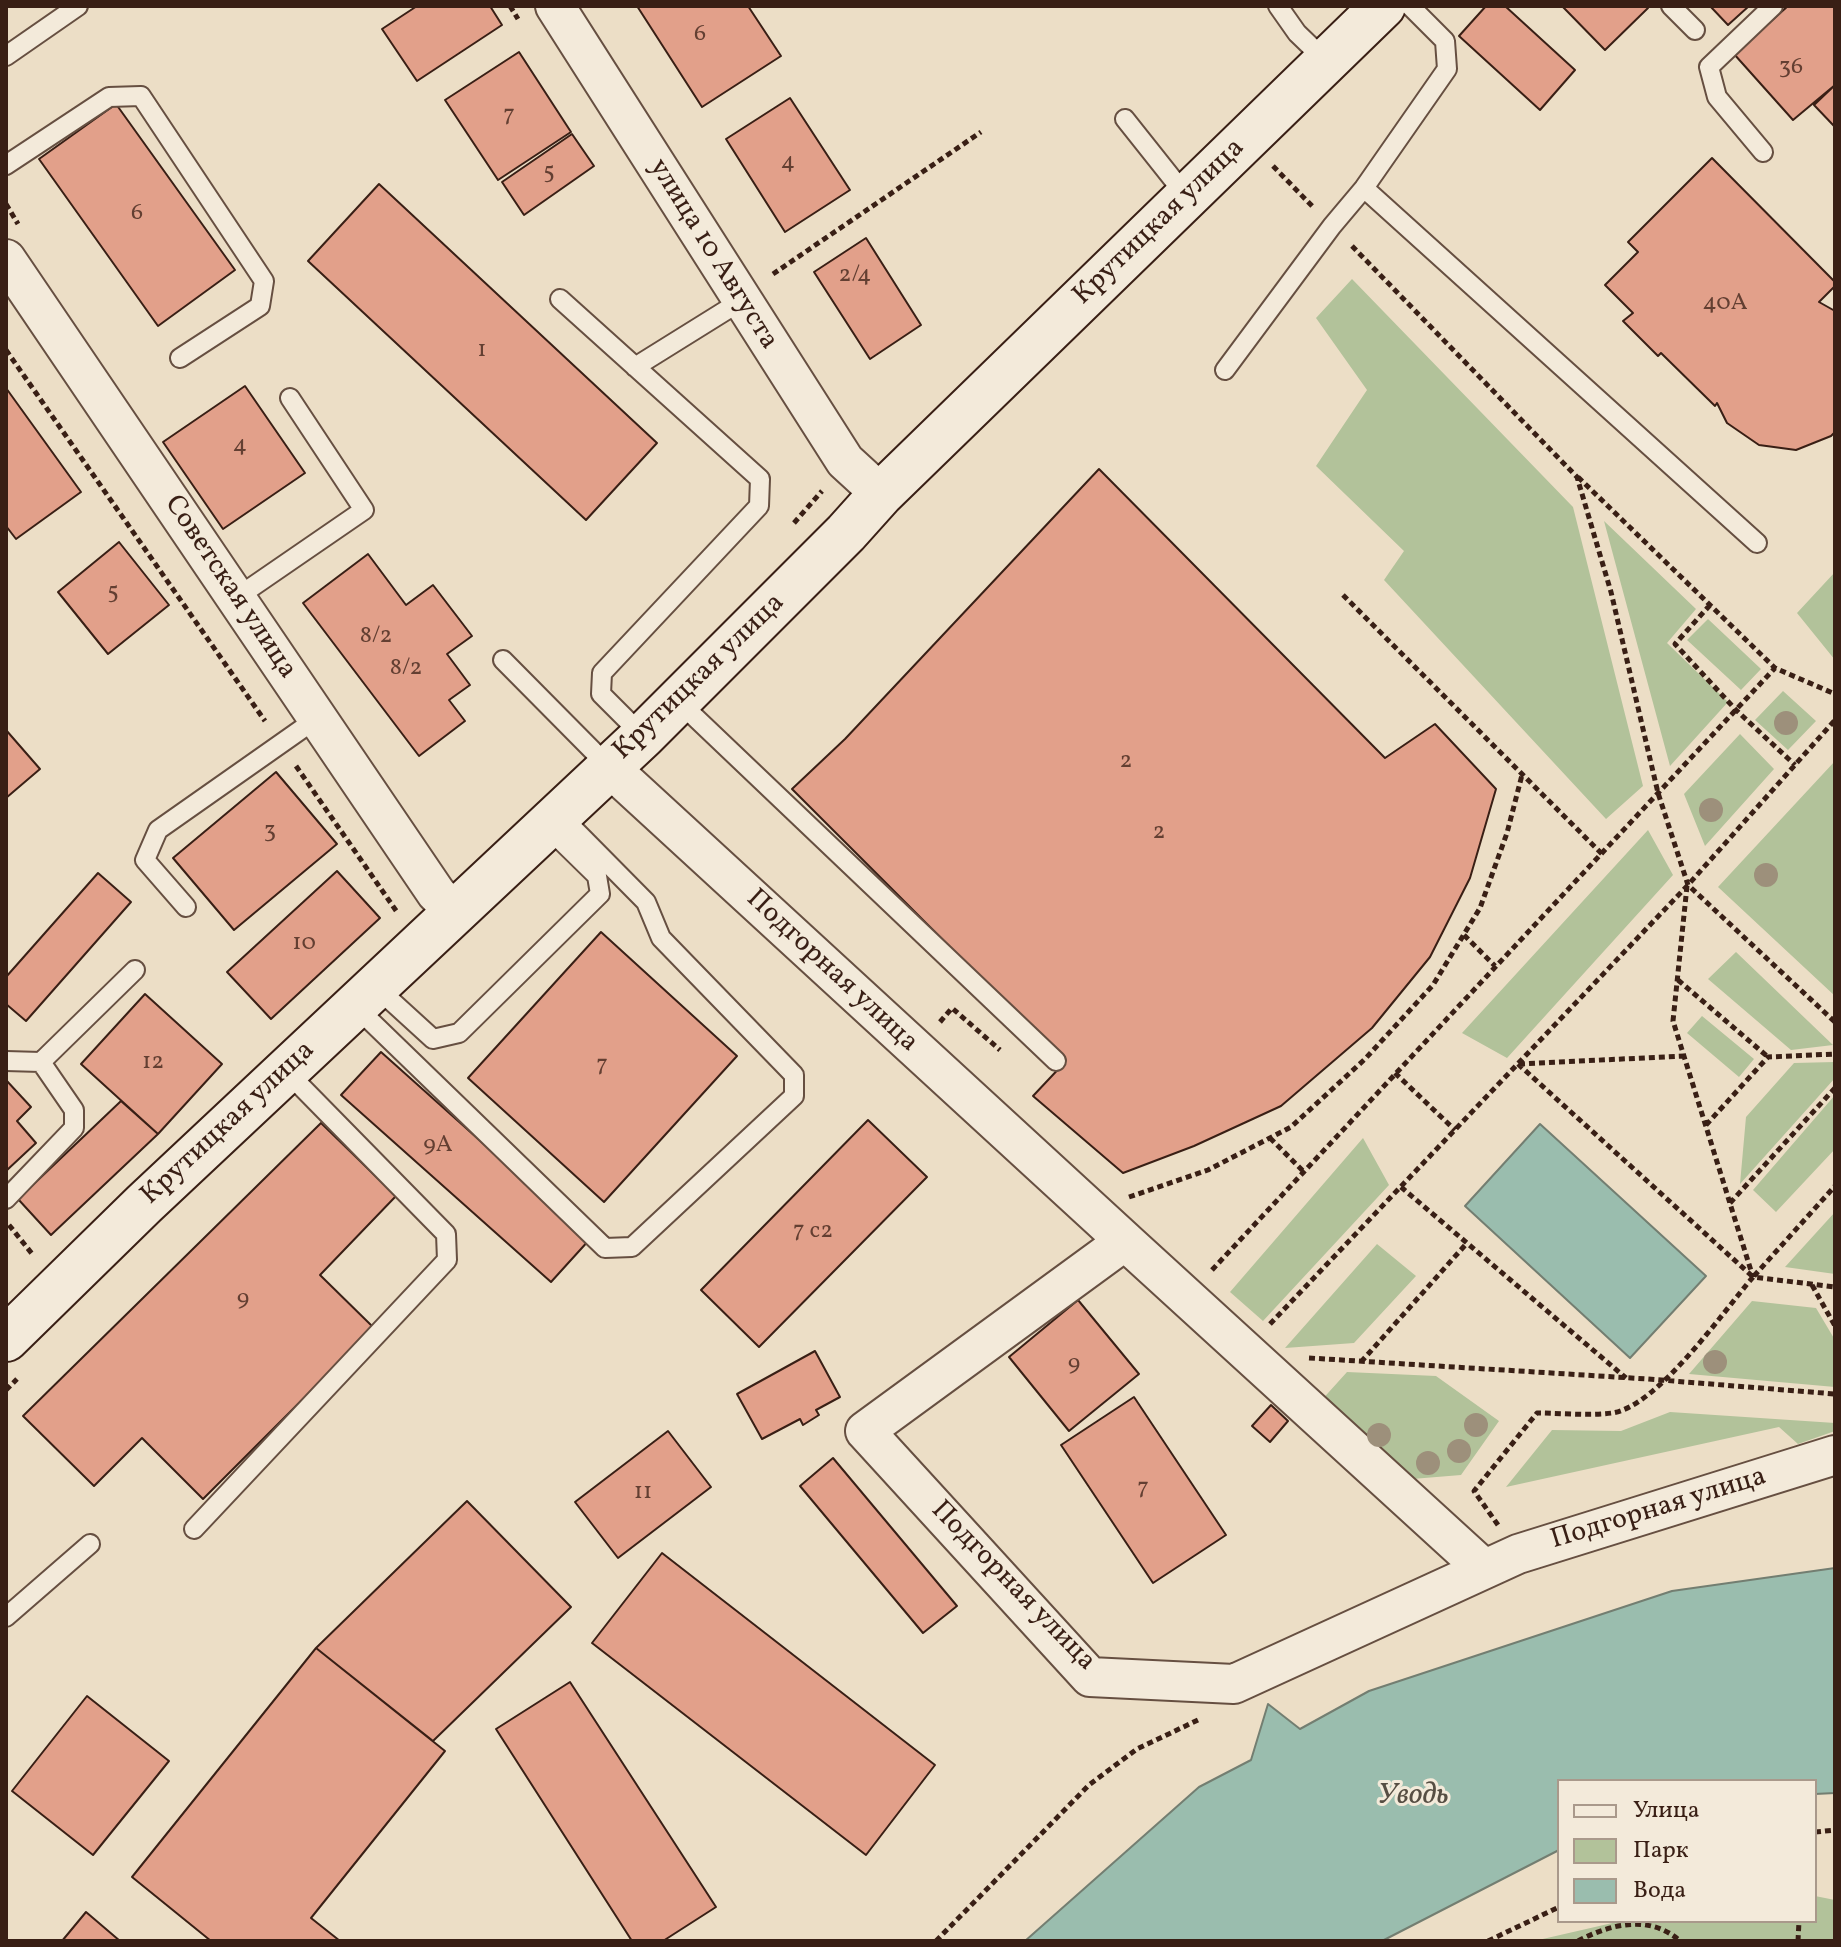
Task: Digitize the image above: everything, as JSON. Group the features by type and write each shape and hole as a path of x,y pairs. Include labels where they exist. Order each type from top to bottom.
{"street":[{"name":"улица 10 Августа","path":"555,6 845,461 881,494"},
{"name":"Крутицкая улица","path":"11,1326 643,736 881,494 1383,6"},
{"name":"Советская улица","path":"6,259 316,719 436,893 455,913"},
{"name":"Подгорная улица","path":"609,767 1243,1352 1483,1568"},
{"name":"Подгорная улица","path":"1125,1241 865,1431 1090,1677 1234,1684 1518,1554 1835,1455"}],"lane":[{"path":"6,56 78,6"},
{"path":"1278,6 1297,33 1327,61"},
{"path":"1225,370 1364,188 1447,69 1445,41 1410,6"},
{"path":"1671,6 1695,30"},
{"path":"1763,152 1717,97 1709,67 1773,6"},
{"path":"6,165 109,97 141,96 264,281 260,306 180,358"},
{"path":"1125,119 1187,197"},
{"path":"1364,188 1757,543"},
{"path":"560,299 760,479 759,506 602,673 601,694 643,736"},
{"path":"635,367 741,301"},
{"path":"236,598 364,510 290,398"},
{"path":"503,660 609,767"},
{"path":"678,701 1056,1061"},
{"path":"186,907 145,860 158,830 316,719"},
{"path":"366,996 605,1248 632,1247 794,1096 794,1075 661,938 646,902 553,820"},
{"path":"366,996 433,1039 459,1033 600,894 597,876 553,820"},
{"path":"6,1061 41,1062 135,970"},
{"path":"6,1199 74,1128 74,1110 41,1062"},
{"path":"194,1529 447,1260 446,1234 286,1071"},
{"path":"6,1617 90,1544"}],"path":[{"path":"773,274 981,132"},
{"path":"1269,162 1577,477 1775,668 1835,694"},
{"path":"6,350 405,923"},
{"path":"1577,477 1611,592 1658,793 1688,885 1673,1021 1753,1277"},
{"path":"1343,595 1603,855"},
{"path":"1710,605 1675,644 1736,710 1795,765"},
{"path":"1208,1274 1775,668"},
{"path":"1243,1352 1688,885 1835,720"},
{"path":"1127,1198 1208,1170 1291,1127 1365,1059 1433,985 1480,908 1507,833 1522,775"},
{"path":"1688,885 1835,1022"},
{"path":"1464,935 1495,966"},
{"path":"1678,980 1768,1057 1835,1054"},
{"path":"934,1028 952,1008 965,1019"},
{"path":"1518,1064 1684,1056"},
{"path":"1706,1126 1768,1057"},
{"path":"1518,1064 1753,1277 1835,1287"},
{"path":"1395,1073 1455,1130"},
{"path":"1730,1203 1835,1088"},
{"path":"1270,1138 1303,1171"},
{"path":"1474,1491 1537,1413 1614,1413 1646,1398 1666,1380 1835,1186"},
{"path":"1401,1187 1627,1379"},
{"path":"6,1221 42,1265"},
{"path":"1360,1363 1467,1243"},
{"path":"1811,1284 1835,1326"},
{"path":"1243,1352 1360,1363 1666,1380 1835,1394"},
{"path":"1488,1941 1557,1908"},
{"path":"1578,1941 1601,1929 1626,1923 1651,1926 1680,1941"}],"green space":[{"path":"1352,279 1573,507 1643,786 1606,819 1384,580 1404,551 1316,466 1367,390 1316,318"},
{"path":"1604,521 1696,609 1667,643 1728,702 1670,766"},
{"path":"1835,572 1835,660 1797,613"},
{"path":"1708,619 1761,669 1741,690 1687,640"},
{"path":"1783,691 1816,721 1788,750 1755,720"},
{"path":"1740,734 1774,769 1705,846 1684,794"},
{"path":"1835,761 1835,996 1718,887"},
{"path":"1648,830 1673,875 1507,1058 1462,1033"},
{"path":"1736,952 1833,1045 1791,1050 1708,979"},
{"path":"1702,1016 1754,1059 1739,1077 1687,1033"},
{"path":"1835,1062 1835,1078 1740,1184 1746,1117 1794,1063"},
{"path":"1835,1095 1835,1149 1776,1212 1753,1190"},
{"path":"1363,1138 1389,1185 1263,1321 1230,1292"},
{"path":"1835,1212 1835,1274 1785,1267"},
{"path":"1377,1244 1416,1276 1354,1343 1285,1348"},
{"path":"1752,1301 1816,1308 1835,1340 1835,1387 1689,1374"},
{"path":"1347,1372 1436,1376 1499,1421 1461,1475 1400,1480 1319,1403"},
{"path":"1670,1412 1835,1423 1835,1431 1798,1444 1779,1427 1506,1487 1552,1430 1621,1431"},
{"path":"1817,1896 1835,1900 1835,1941 1534,1941 1612,1923 1817,1923"}],"water":[{"path":"1540,1124 1706,1276 1630,1358 1465,1206"},
{"name":"Уводь","path":"1835,1568 1835,1793 1817,1794 1817,1779 1557,1779 1557,1851 1382,1941 1025,1941 1199,1787 1251,1760 1268,1704 1300,1729 1369,1691 1672,1591"}],"building":[{"path":"417,6 490,6 502,25 417,81 382,29"},
{"path":"637,6 748,6 781,56 702,107"},
{"path":"1486,6 1505,6 1575,70 1540,110 1459,36"},
{"path":"1562,6 1646,6 1648,8 1605,50"},
{"path":"1710,6 1749,6 1728,25"},
{"path":"1788,6 1835,6 1835,85 1793,120 1734,54"},
{"path":"519,52 571,132 498,180 445,100"},
{"path":"1835,85 1835,125 1834,126 1814,105"},
{"path":"790,98 850,190 785,232 726,139"},
{"path":"116,104 235,270 158,326 39,159"},
{"path":"572,134 594,166 524,215 502,182"},
{"path":"1712,158 1835,282 1835,286 1819,302 1835,311 1835,432 1796,450 1759,445 1727,423 1717,403 1715,406 1623,321 1633,313 1605,285 1638,252 1628,242"},
{"path":"379,184 657,443 586,520 308,261"},
{"path":"866,238 921,325 870,359 814,272"},
{"path":"245,386 305,473 223,529 163,442"},
{"path":"6,388 81,492 16,539 6,526"},
{"path":"1099,469 1385,758 1435,724 1496,789 1470,878 1430,957 1372,1028 1281,1106 1194,1146 1123,1173 1033,1096 1065,1062 792,789 845,739"},
{"path":"119,542 169,605 108,654 58,592"},
{"path":"368,554 406,605 433,585 472,636 447,654 470,685 449,700 465,721 419,756 303,603"},
{"path":"6,730 40,769 6,798"},
{"path":"276,772 337,844 234,930 173,858"},
{"path":"337,871 380,918 271,1019 227,972"},
{"path":"98,873 131,902 26,1021 6,1004 6,977"},
{"path":"601,932 737,1056 604,1202 468,1078"},
{"path":"145,994 222,1064 158,1134 81,1064"},
{"path":"381,1052 590,1239 551,1282 341,1095"},
{"path":"6,1080 31,1107 17,1121 36,1143 6,1171"},
{"path":"121,1101 158,1134 51,1235 18,1199"},
{"path":"868,1120 927,1177 759,1347 701,1290"},
{"path":"321,1123 396,1196 320,1275 374,1328 203,1499 142,1438 94,1486 23,1416"},
{"path":"1078,1300 1139,1374 1069,1431 1009,1357"},
{"path":"815,1351 840,1397 816,1410 819,1415 803,1425 800,1419 762,1439 737,1394"},
{"path":"1134,1397 1226,1535 1153,1583 1061,1445"},
{"path":"1271,1405 1288,1421 1270,1442 1252,1426"},
{"path":"668,1431 711,1487 618,1558 575,1502"},
{"path":"833,1458 957,1606 923,1633 800,1486"},
{"path":"467,1501 571,1607 433,1741 316,1648"},
{"path":"662,1553 935,1765 866,1855 592,1643"},
{"path":"316,1648 445,1751 311,1918 340,1941 211,1941 132,1877"},
{"path":"570,1682 716,1907 663,1941 632,1941 496,1729"},
{"path":"87,1696 169,1761 93,1855 12,1791"},
{"path":"86,1912 120,1941 62,1941"}]}
